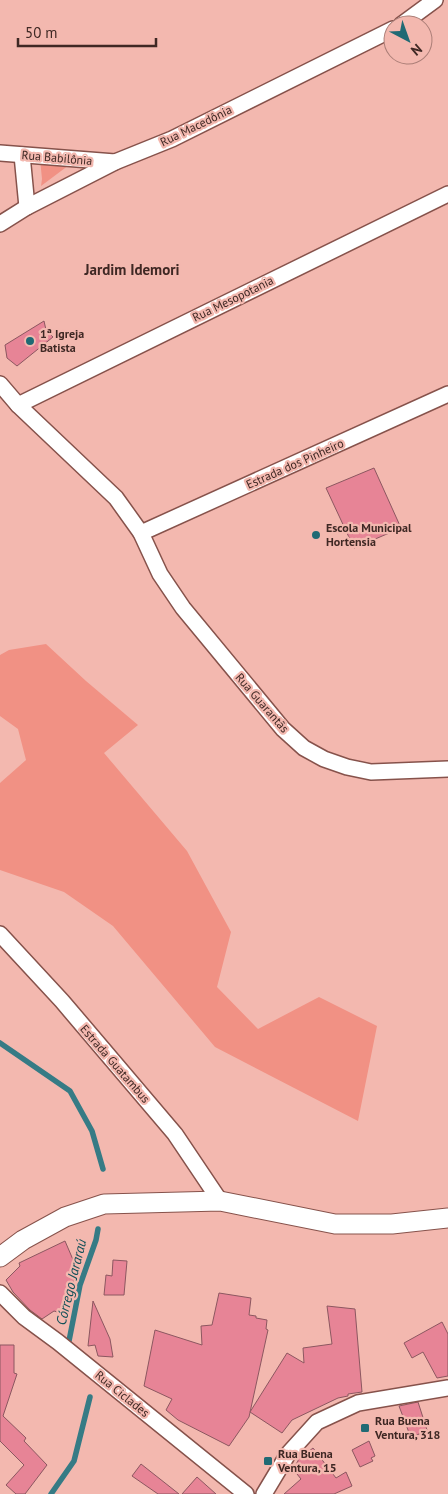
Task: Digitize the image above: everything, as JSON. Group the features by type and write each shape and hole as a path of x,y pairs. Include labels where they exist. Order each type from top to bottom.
{"street":[{"path":"415,15 435,0"},
{"name":"Rua Macedônia","path":"0,224 26,208 115,162 172,139 383,34"},
{"name":"Rua Babilônia","path":"0,153 115,162"},
{"path":"22,155 26,208"},
{"name":"Rua Mesopotania","path":"18,405 448,194"},
{"path":"0,384 18,405 116,498 141,533"},
{"name":"Estrada dos Pinheiro","path":"141,533 448,394"},
{"name":"Rua Guarantãs","path":"141,533 160,574 183,608 283,729 304,748 324,759 347,767 371,772 448,769"},
{"name":"Estrada Guatambus","path":"0,934 62,1001 175,1134 220,1201"},
{"path":"0,1257 23,1240 65,1217 104,1204 220,1201 335,1224 392,1224 448,1218"},
{"name":"Rua Ciclades","path":"0,1293 24,1318 58,1342 246,1494"},
{"path":"264,1494 288,1454 317,1422 358,1402 448,1388"}],"shaded area":[{"path":"40,159 73,162 41,186"},
{"path":"46,644 138,725 104,753 187,851 231,932 217,987 258,1029 319,997 377,1026 358,1121 215,1047 113,926 64,892 0,870 0,783 26,760 18,729 0,716 0,655 9,650"}],"building":[{"name":"1ª Igreja Batista","path":"44,321 46,330 53,337 17,366 7,358 5,345"},
{"path":"374,468 401,528 354,548 326,488"},
{"path":"65,1241 77,1269 64,1314 54,1311 42,1319 30,1310 13,1292 6,1280 20,1266 19,1263"},
{"path":"113,1260 127,1261 124,1295 104,1295 106,1275 112,1276"},
{"path":"219,1293 251,1298 249,1315 267,1320 266,1329 268,1330 249,1417 229,1446 178,1420 166,1410 172,1399 144,1386 155,1330 202,1345 201,1326 212,1325"},
{"path":"93,1301 110,1339 113,1357 98,1356 95,1345 88,1346"},
{"path":"327,1306 355,1309 362,1392 338,1398 292,1420 282,1433 250,1412 287,1353 304,1363 303,1348 332,1344"},
{"path":"442,1322 448,1334 448,1376 437,1378 423,1352 412,1358 404,1343"},
{"path":"0,1345 14,1345 14,1373 17,1374 3,1416 26,1438 24,1441 47,1465 25,1494 16,1494 6,1485 24,1465 0,1441"},
{"path":"418,1402 427,1430 411,1438 399,1406"},
{"path":"369,1441 375,1456 371,1458 373,1461 360,1467 352,1450"},
{"path":"313,1448 336,1478 346,1472 352,1486 334,1494 284,1494 301,1479 293,1469 298,1461 298,1456 303,1456"},
{"path":"141,1464 179,1494 158,1494 132,1476"},
{"path":"197,1477 216,1494 182,1494"}],"waterway":[{"name":"Córrego Jararaú","path":"0,1043 70,1091 92,1131 103,1169"},
{"name":"Córrego Jararaú","path":"69,1341 80,1285 98,1229"},
{"name":"Córrego Jararaú","path":"51,1494 74,1461 90,1397"}],"place":[{"name":"1ª Igreja Batista","path":"30,341"},
{"name":"Escola Municipal Hortensia","path":"316,535"},
{"name":"Rua Buena Ventura, 318","path":"365,1428"},
{"name":"Rua Buena Ventura, 15","path":"268,1461"}],"district":[{"name":"Jardim Idemori","path":"132,270"}]}
